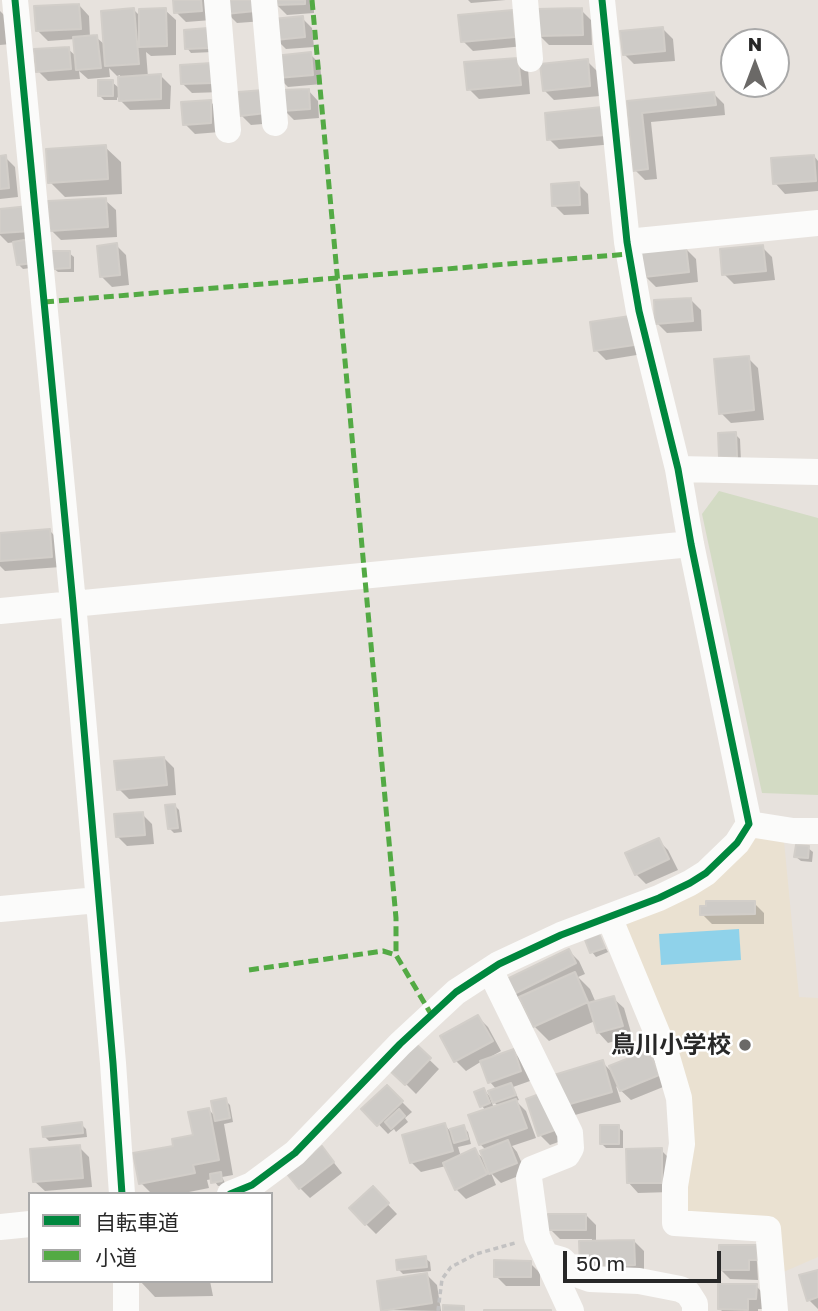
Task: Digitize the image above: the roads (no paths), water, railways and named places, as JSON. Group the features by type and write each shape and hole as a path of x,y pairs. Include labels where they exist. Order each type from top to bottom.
{"street":[{"path":"15,0 73,603 122,1192"},
{"path":"216,0 228,130"},
{"path":"264,0 275,123"},
{"path":"525,0 530,59"},
{"path":"235,1192 251,1185 295,1153 353,1091 456,992 490,970 561,935 659,898 706,873 737,843 749,824 678,469 639,311 626,242 602,0"},
{"path":"626,242 818,223"},
{"path":"678,469 818,472"},
{"path":"0,611 691,544"},
{"path":"749,824 793,831 818,831"},
{"path":"0,909 97,900"},
{"path":"609,917 667,1057 679,1098 682,1144 675,1186 675,1223 768,1229 775,1311"},
{"path":"490,970 570,1133 571,1147 567,1155 532,1168 529,1178 542,1246 572,1311"},
{"path":"0,1227 28,1224"},
{"path":"542,1246 576,1274 590,1279 639,1281 680,1289 688,1293 695,1304 695,1311"},
{"path":"126,1283 126,1311"}],"water":[{"path":"739,929 741,960 661,965 659,934"}],"place":[{"name":"鳥川小学校","path":"745,1045"}]}
